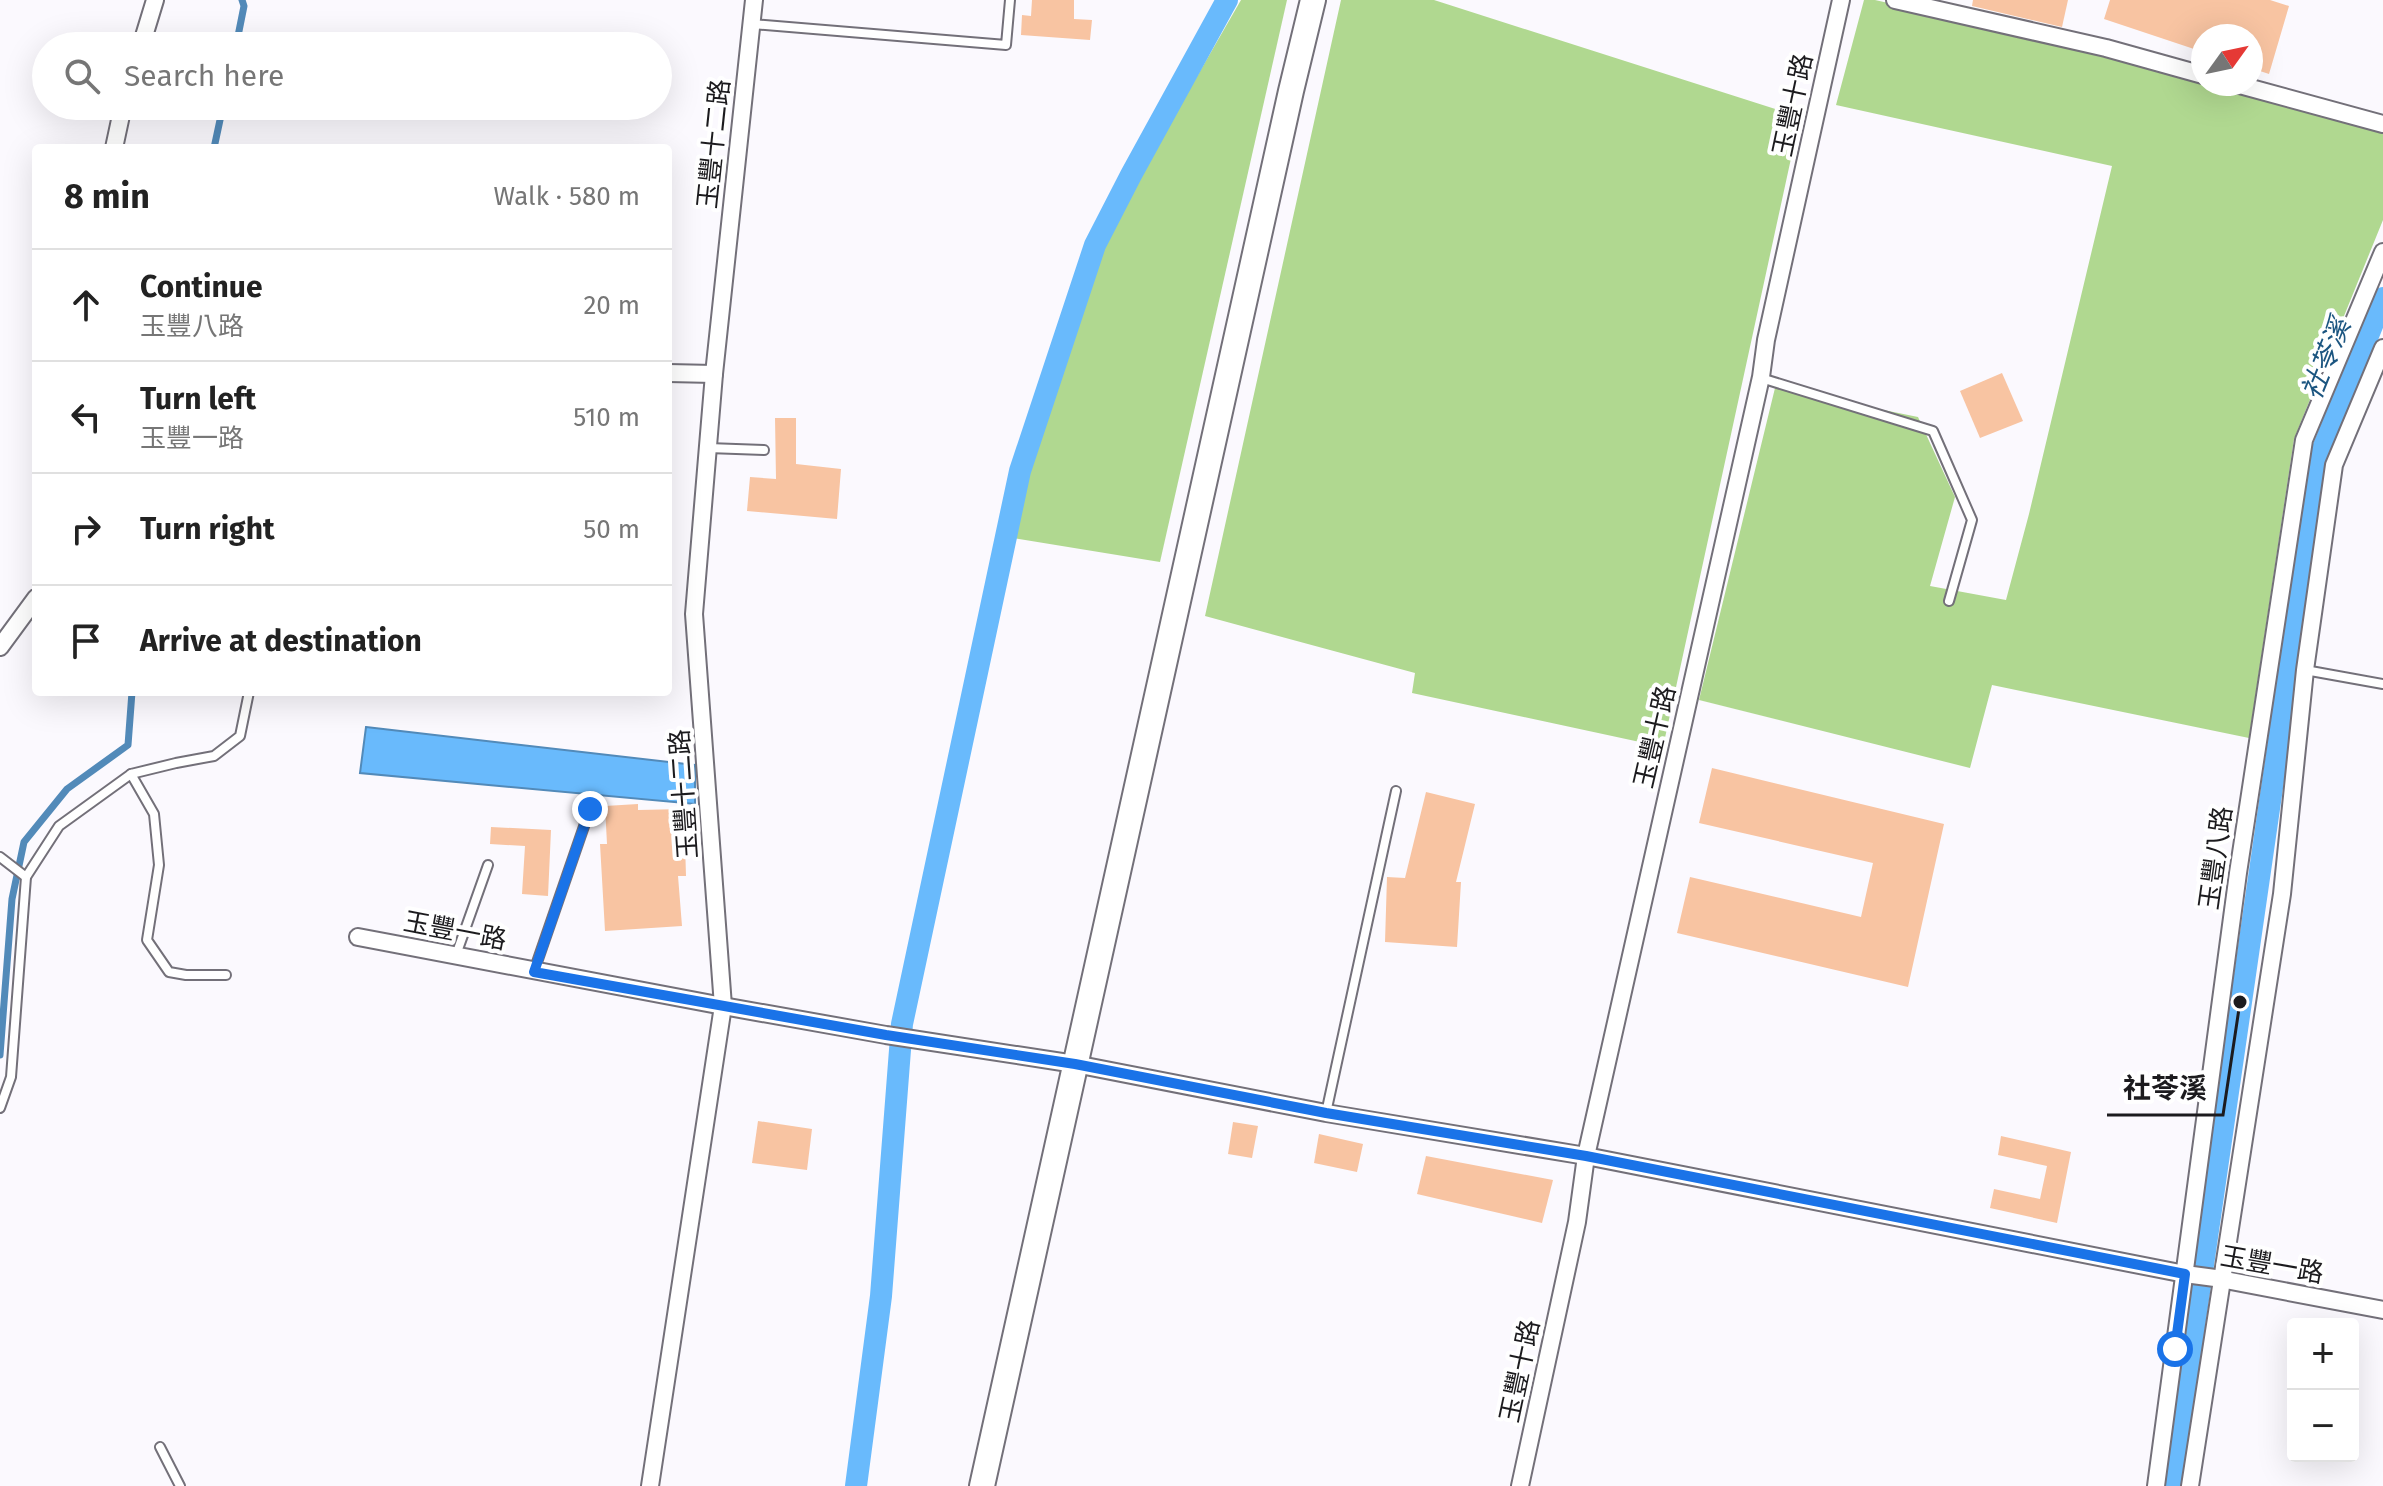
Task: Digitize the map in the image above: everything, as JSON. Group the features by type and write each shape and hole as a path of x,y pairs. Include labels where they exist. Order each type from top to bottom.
{"main road":[{"path":"982,1486 1313,0"}],"street":[{"path":"145,32 155,0"},
{"name":"玉豐十二路","path":"650,1486 723,1006 694,614 714,374 754,0"},
{"name":"玉豐十路","path":"1520,1486 1577,1222 1586,1156 1761,377 1766,340 1841,0"},
{"path":"1895,0 2106,48 2191,72"},
{"path":"2263,91 2383,124"},
{"path":"115,144 120,120"},
{"name":"玉豐八路","path":"2156,1486 2190,1275 2238,873 2304,440 2383,252"},
{"path":"2190,1486 2219,1278 2282,894 2305,670 2334,465 2383,348"},
{"path":"672,373 714,374"},
{"path":"0,647 32,603"},
{"name":"玉豐一路","path":"358,937 723,1006 1075,1064 1326,1113 1586,1156 2383,1310"}],"lane":[{"path":"752,24 1006,45 1010,0"},
{"path":"1761,377 1933,431 1972,520 1949,601"},
{"path":"708,448 764,450"},
{"path":"2305,670 2383,684"},
{"path":"0,1108 11,1077 26,877 59,826 131,774 214,756 240,736 248,696"},
{"path":"131,774 154,814 159,865 147,940 169,972 226,975"},
{"path":"1326,1113 1396,791"},
{"path":"534,972 590,809"},
{"path":"0,857 26,877"},
{"path":"456,956 488,865"},
{"path":"160,1447 180,1486"}],"green space":[{"path":"1241,0 1287,0 1160,562 1013,538 1031,465 1109,229"},
{"path":"1341,0 1434,0 1800,117 1663,747 1412,693 1415,673 1205,616"},
{"path":"1864,0 1875,0 2109,53 2191,77 2191,96 2257,96 2383,132 2383,220 2294,439 2249,738 1992,685 1970,768 1699,700 1775,388 1918,417 1955,497 1930,586 2006,600 2112,166 1836,105"}],"water":[{"path":"366,727 695,765 695,804 360,773"}],"building":[{"path":"1032,0 1074,0 1074,19 1092,20 1090,40 1021,35 1022,15 1031,16"},
{"path":"1973,0 2068,0 2062,27 1972,6"},
{"path":"2110,0 2270,0 2289,6 2269,74 2263,72 2263,24 2191,24 2191,48 2104,19"},
{"path":"2002,373 2023,421 1980,438 1960,391"},
{"path":"775,418 796,418 796,464 841,469 837,519 747,511 750,477 776,479"},
{"path":"1712,768 1944,824 1908,987 1677,933 1690,877 1861,917 1873,863 1699,823"},
{"path":"1426,792 1475,804 1456,882 1461,882 1457,947 1385,942 1387,877 1405,878"},
{"path":"638,804 638,810 684,809 686,876 678,876 682,926 605,931 600,844 607,844 605,806"},
{"path":"491,827 551,830 548,896 522,894 525,846 490,844"},
{"path":"758,1121 812,1129 807,1170 752,1163"},
{"path":"1233,1122 1258,1126 1252,1158 1228,1154"},
{"path":"1319,1134 1363,1144 1357,1172 1314,1163"},
{"path":"2001,1136 2071,1152 2057,1223 1990,1208 1994,1189 2040,1199 2047,1166 1998,1155"},
{"path":"1426,1156 1553,1180 1542,1223 1417,1194"}],"waterway":[{"path":"239,32 244,6 242,0"},
{"path":"856,1486 881,1296 902,1024 1020,471 1095,245 1227,0"},
{"path":"215,144 220,120"},
{"name":"社苓溪","path":"2171,1486 2320,456 2383,298"},
{"path":"0,1055 12,899 24,842 67,789 128,745 132,696"}],"place":[{"name":"社苓溪","path":"2240,1002"}],"route":[{"path":"590,809 534,972 886,1035 1075,1064 1326,1113 1586,1156 2185,1274 2175,1349"}]}
